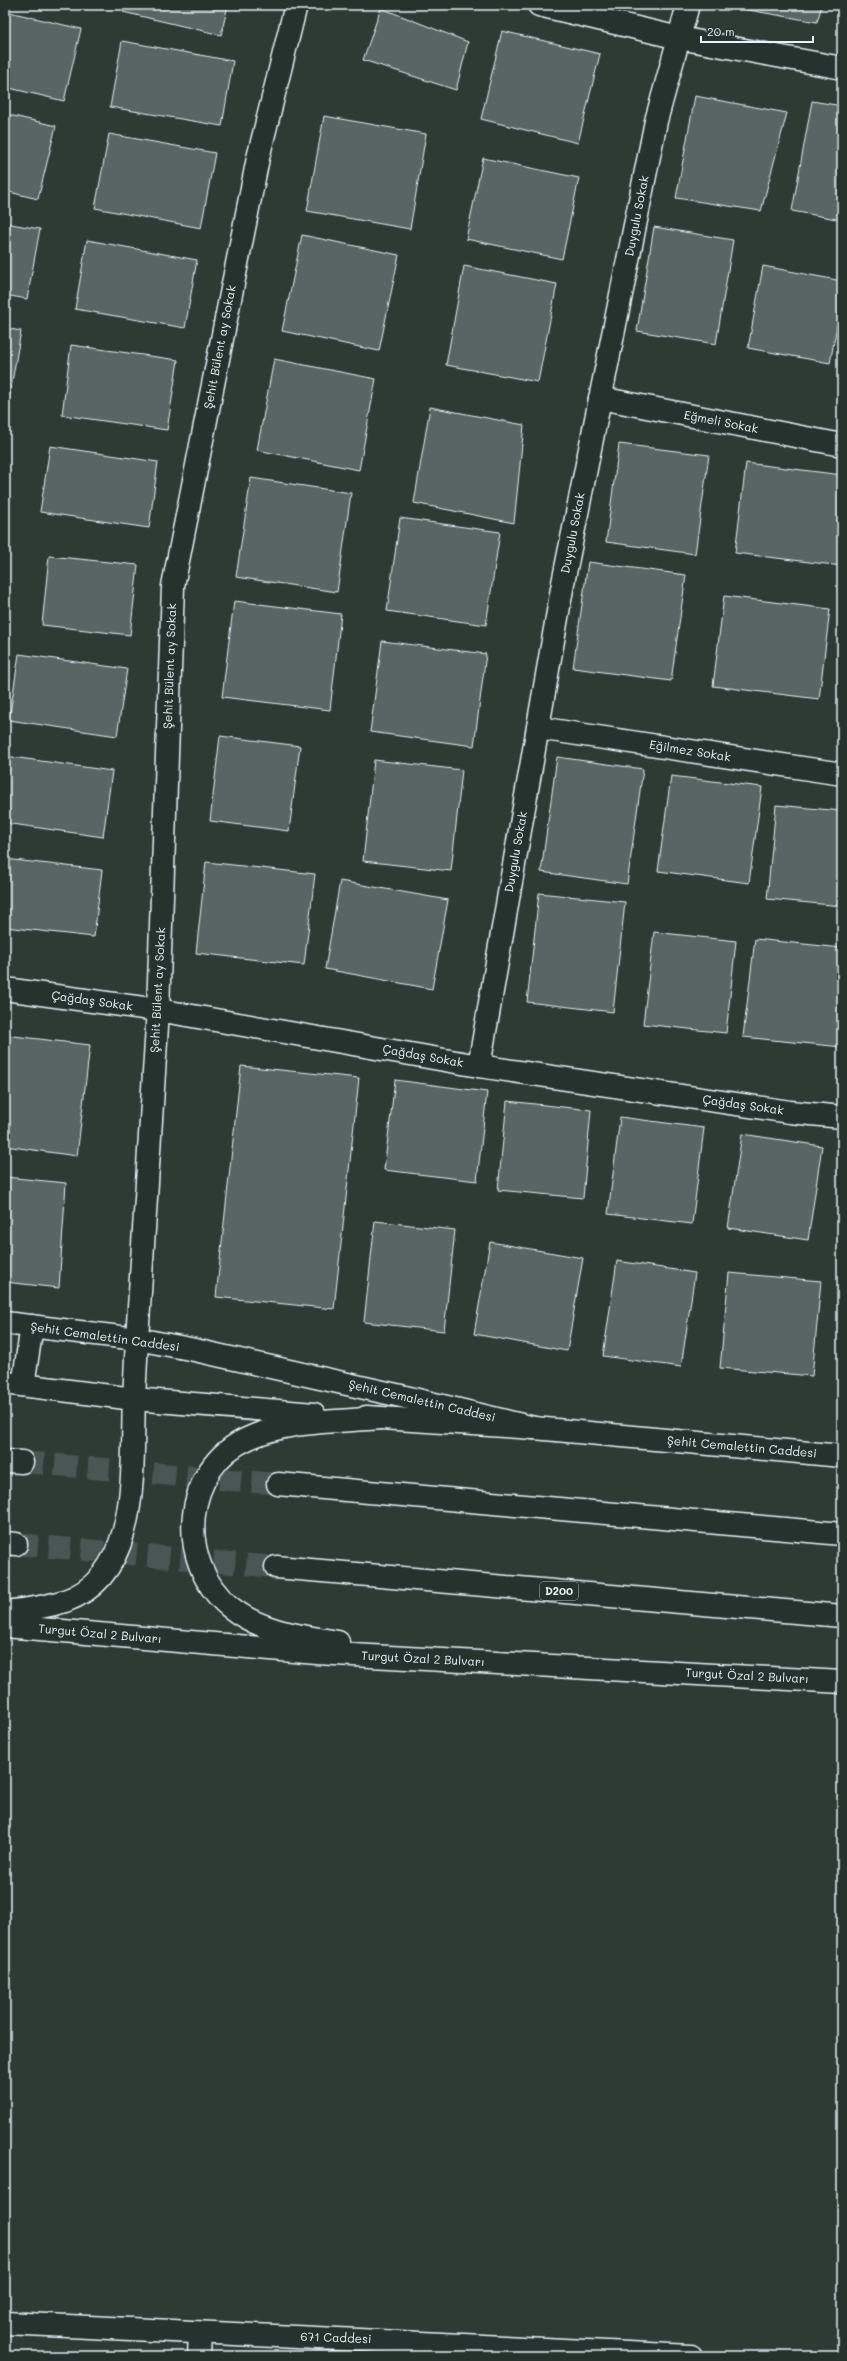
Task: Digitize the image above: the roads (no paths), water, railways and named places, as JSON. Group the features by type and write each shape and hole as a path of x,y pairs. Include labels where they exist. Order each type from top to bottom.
{"main road":[{"name":"Şehit Bülent ay Sokak","path":"5,1612 27,1610 66,1600 86,1590 103,1575 122,1543 129,1508 137,1339 158,1010 173,586 258,158 296,5"},
{"path":"540,5 679,38 842,68"},
{"name":"Duygulu Sokak","path":"479,1066 563,583 656,121 688,5"},
{"name":"Eğmeli Sokak","path":"600,398 842,445"},
{"name":"Eğilmez Sokak","path":"538,728 842,774"},
{"name":"Çağdaş Sokak","path":"5,989 158,1010 479,1066 790,1112 842,1117"},
{"name":"Şehit Cemalettin Caddesi","path":"5,1323 137,1339 401,1396 534,1428 842,1456"},
{"path":"32,1326 14,1384 134,1399 236,1409 534,1428"},
{"path":"380,1418 291,1426 249,1438 224,1455 211,1469 194,1507 192,1535 194,1547 202,1568 212,1586 230,1606 257,1624 286,1633 445,1660"},
{"path":"278,1484 842,1534"},
{"name":"D200","path":"276,1567 842,1616"},
{"name":"Turgut Özal 2 Bulvarı","path":"5,1626 317,1653 842,1682"},
{"name":"671 Caddesi","path":"5,2323 691,2356"},
{"path":"199,2356 200,2333"}],"tunnel":[{"path":"22,1462 278,1484"},
{"path":"16,1544 276,1567"}]}
